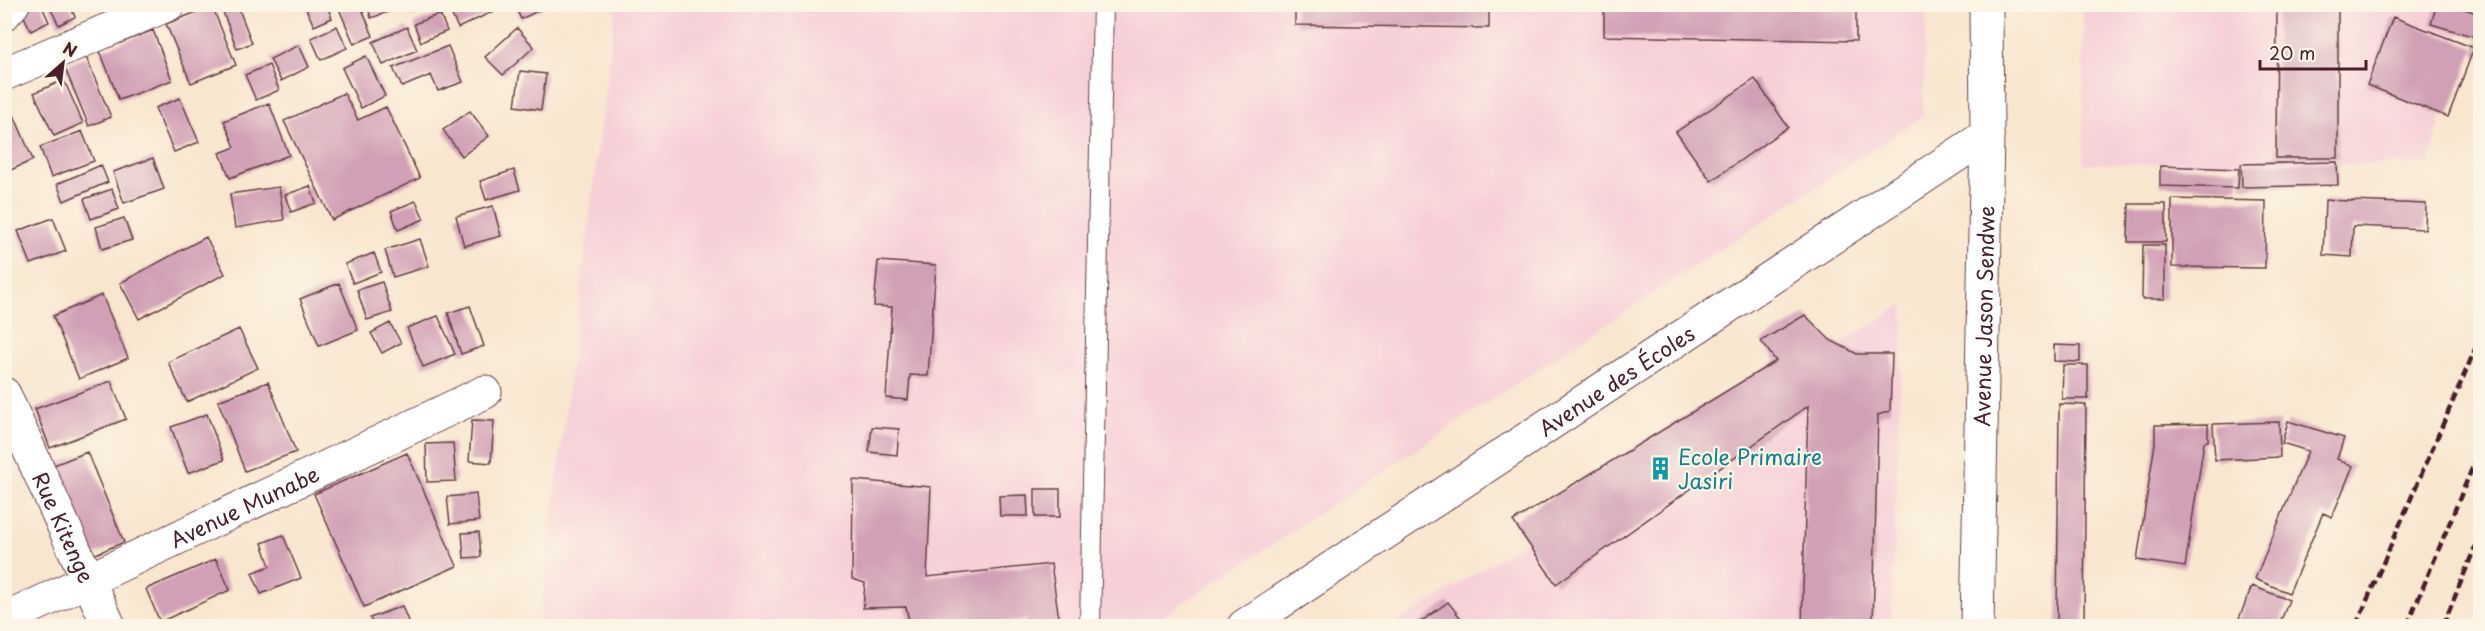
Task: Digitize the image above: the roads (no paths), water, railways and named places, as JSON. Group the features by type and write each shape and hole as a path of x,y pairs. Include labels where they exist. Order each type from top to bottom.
{"street":[{"path":"4,14 13,4"},
{"path":"4,74 169,4"},
{"name":"Avenue Jason Sendwe","path":"1977,627 1987,135 1986,4"},
{"name":"Avenue des Écoles","path":"1244,627 1987,135"},
{"name":"Avenue Munabe","path":"4,620 484,392"},
{"name":"Rue Kitenge","path":"4,394 109,627"}],"lane":[{"path":"1090,627 1103,4"}],"railway":[{"path":"2356,626 2480,338"},
{"path":"2407,626 2480,449"},
{"path":"2443,626 2480,535"}],"place":[{"name":"Ecole Primaire Jasiri","path":"1660,468"}]}
